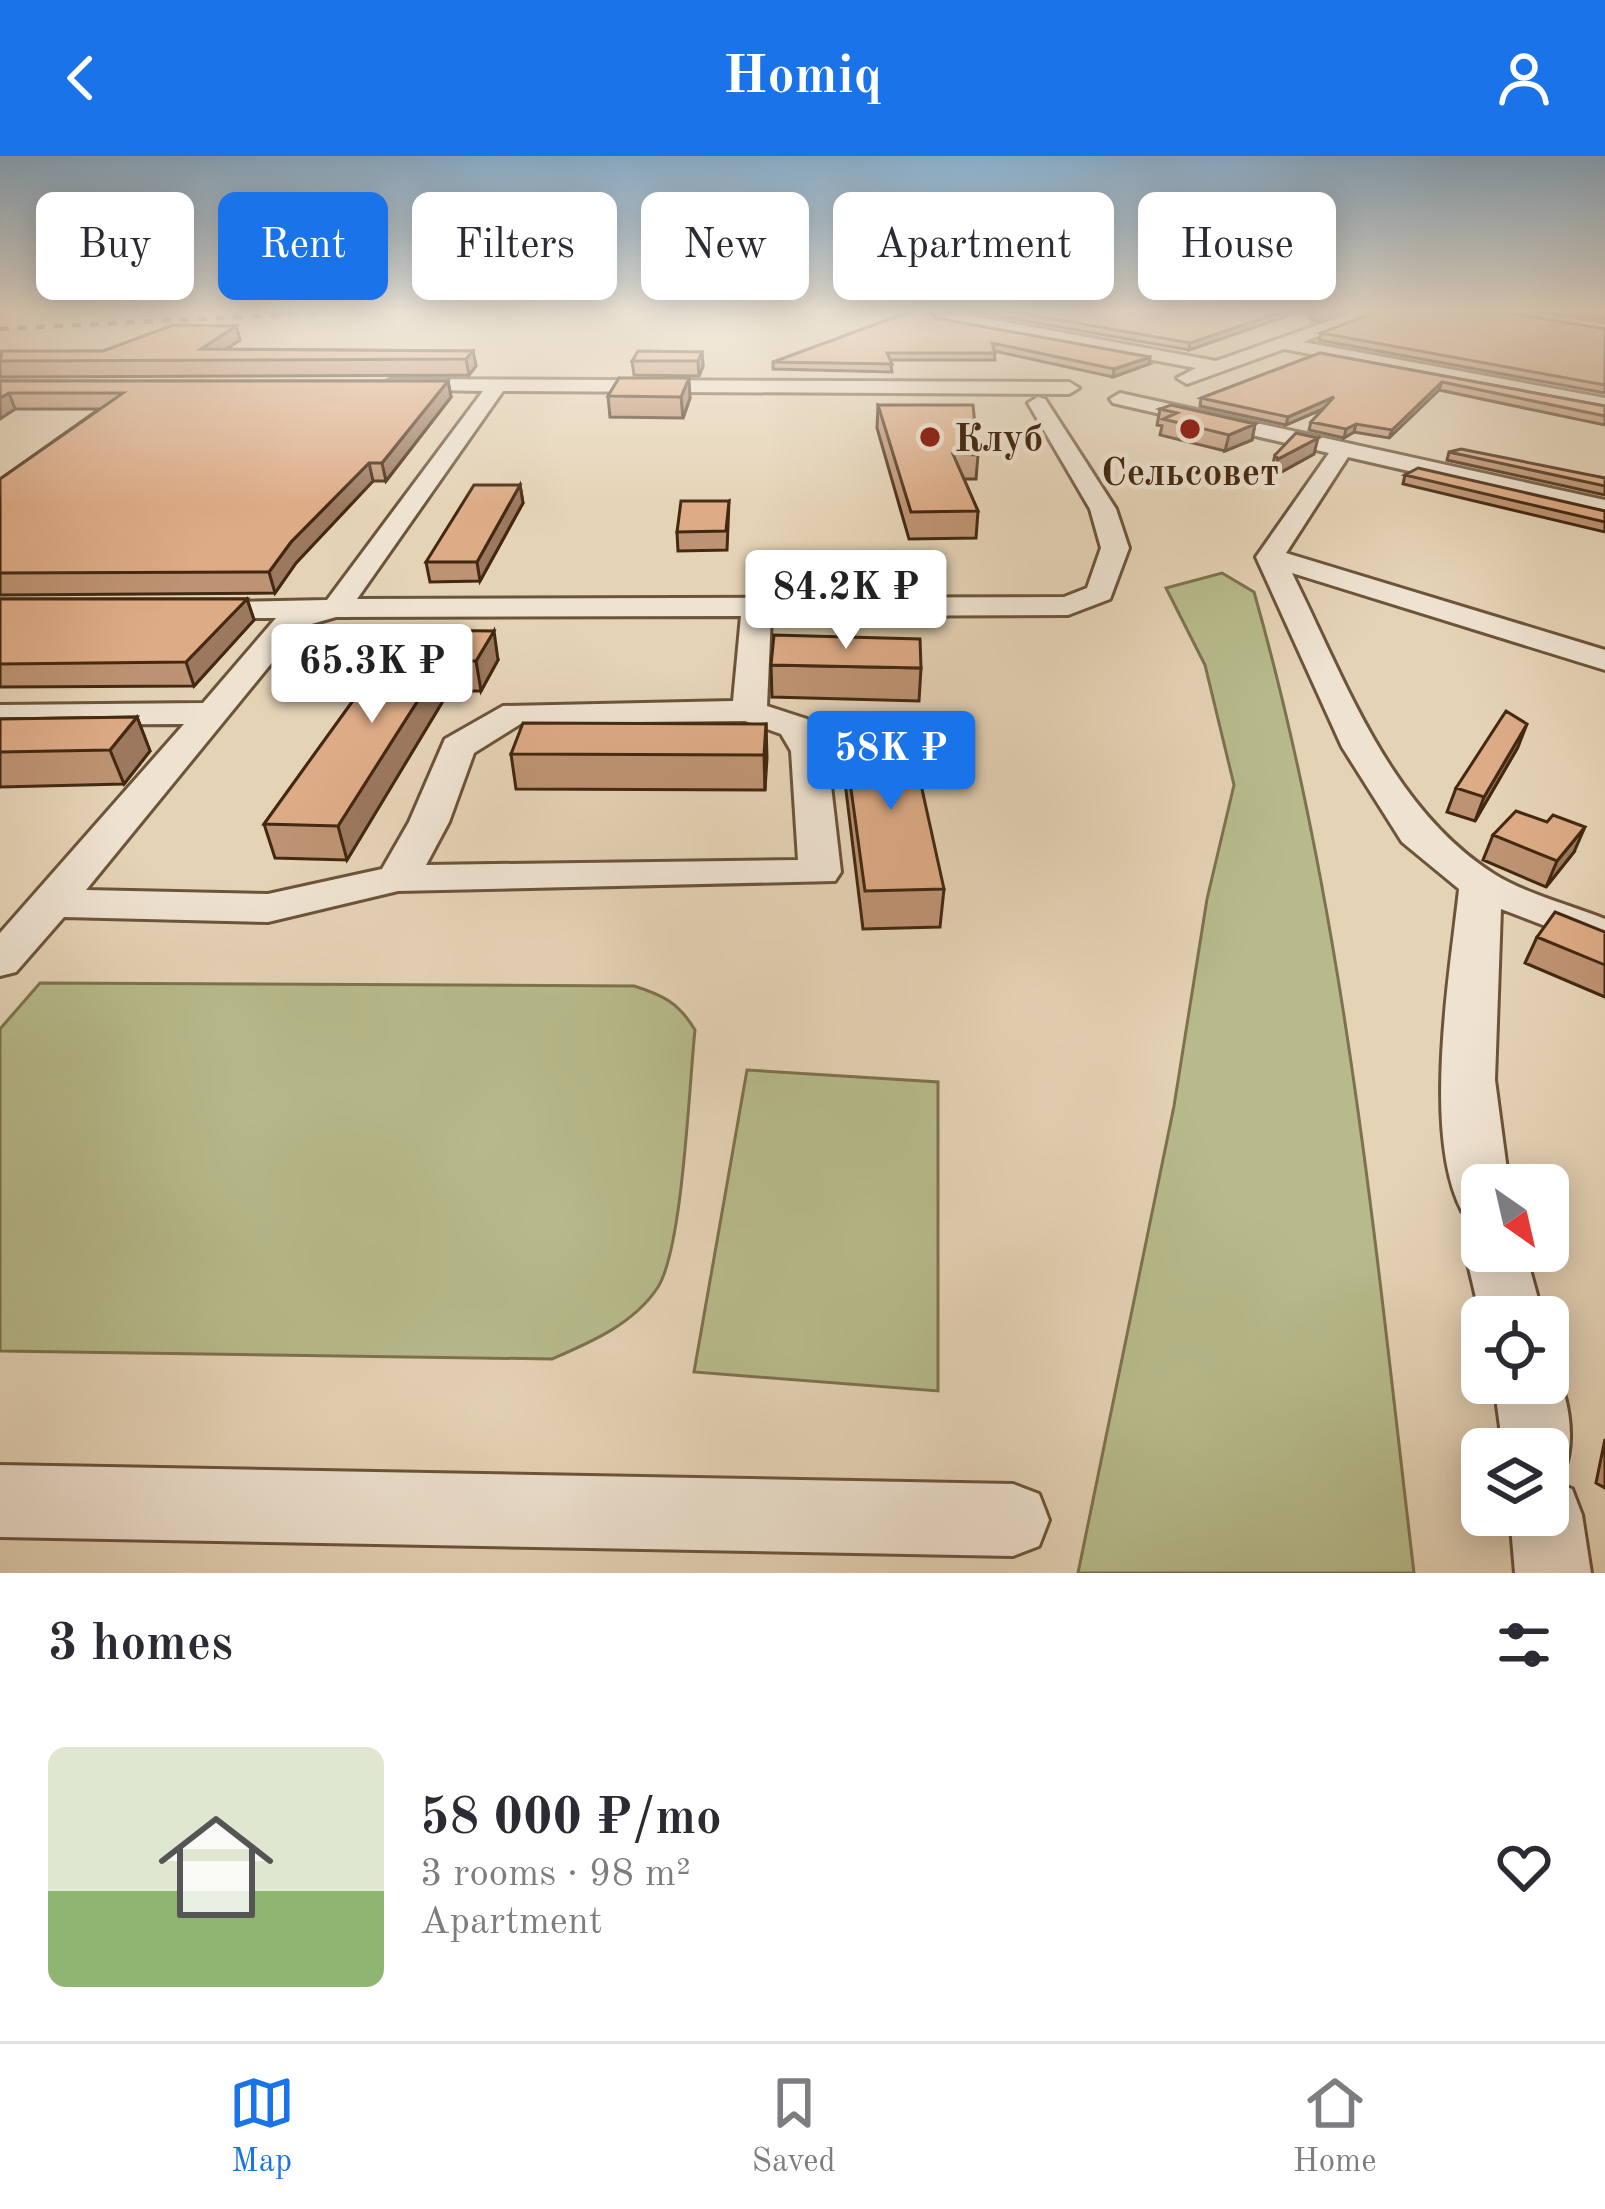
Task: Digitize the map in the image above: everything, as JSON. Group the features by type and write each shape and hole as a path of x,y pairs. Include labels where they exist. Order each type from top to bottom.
{"street":[{"path":"1118,400 1187,375"},
{"path":"1451,375 1605,404"},
{"path":"380,385 1069,388 1605,508"},
{"path":"0,962 290,621 337,608 498,385"},
{"path":"993,387 1052,410"},
{"path":"164,608 1068,606 1100,593 1115,548 1103,509 1052,410 1036,392 1069,388"},
{"path":"1270,557 1343,448"},
{"path":"1270,557 1605,660"},
{"path":"1270,557 1360,747 1416,832 1481,886 1605,935"},
{"path":"749,711 757,606"},
{"path":"52,903 268,908 398,878 820,872 809,751 794,727 749,711 515,713 458,747 429,822 398,878"},
{"path":"0,715 212,713"},
{"path":"1474,1164 1470,1018 1481,886"},
{"path":"0,1501 1013,1520"},
{"path":"1549,1536 1553,1573"}],"green space":[{"path":"1222,573 1254,592 1312,834 1354,1079 1414,1573 1078,1573 1174,1106 1207,899 1234,785 1205,665 1166,588"},
{"path":"40,983 634,986 662,997 695,1030 679,1203 667,1267 658,1287 624,1322 552,1359 0,1351 0,1029"},
{"path":"747,1070 938,1082 938,1391 694,1372"}],"building":[{"path":"1261,375 1439,375 1605,406 1605,416 1442,382 1392,430 1311,422 1334,397 1288,417 1201,398"},
{"path":"1551,375 1605,375 1605,385"},
{"path":"619,378 689,378 681,397 608,396"},
{"path":"0,381 448,381 382,463 369,463 291,542 269,572 0,573 0,479 123,393 9,393 0,398"},
{"path":"878,405 973,405 978,455 953,454 978,511 911,512"},
{"path":"1171,405 1255,424 1229,435 1163,419 1177,413 1160,409"},
{"path":"1296,433 1318,438 1278,459 1275,455"},
{"path":"1461,449 1605,478 1605,486 1449,452"},
{"path":"1418,468 1605,511 1605,522 1405,475"},
{"path":"474,485 520,485 477,562 426,562"},
{"path":"681,501 729,501 726,531 677,532"},
{"path":"0,599 247,599 186,662 0,664"},
{"path":"404,630 494,631 476,661 443,661 338,826 264,824"},
{"path":"774,635 920,639 921,668 771,665"},
{"path":"1506,711 1527,724 1484,797 1456,788"},
{"path":"137,717 110,750 0,752 0,719"},
{"path":"523,723 766,724 764,755 511,754"},
{"path":"909,730 944,889 865,891 843,731"},
{"path":"1516,811 1547,822 1553,815 1585,827 1557,861 1493,835"},
{"path":"1555,912 1605,932 1605,965 1537,937"}],"place":[{"name":"Сельсовет","path":"1190,429"},
{"name":"Клуб","path":"930,437"}]}
